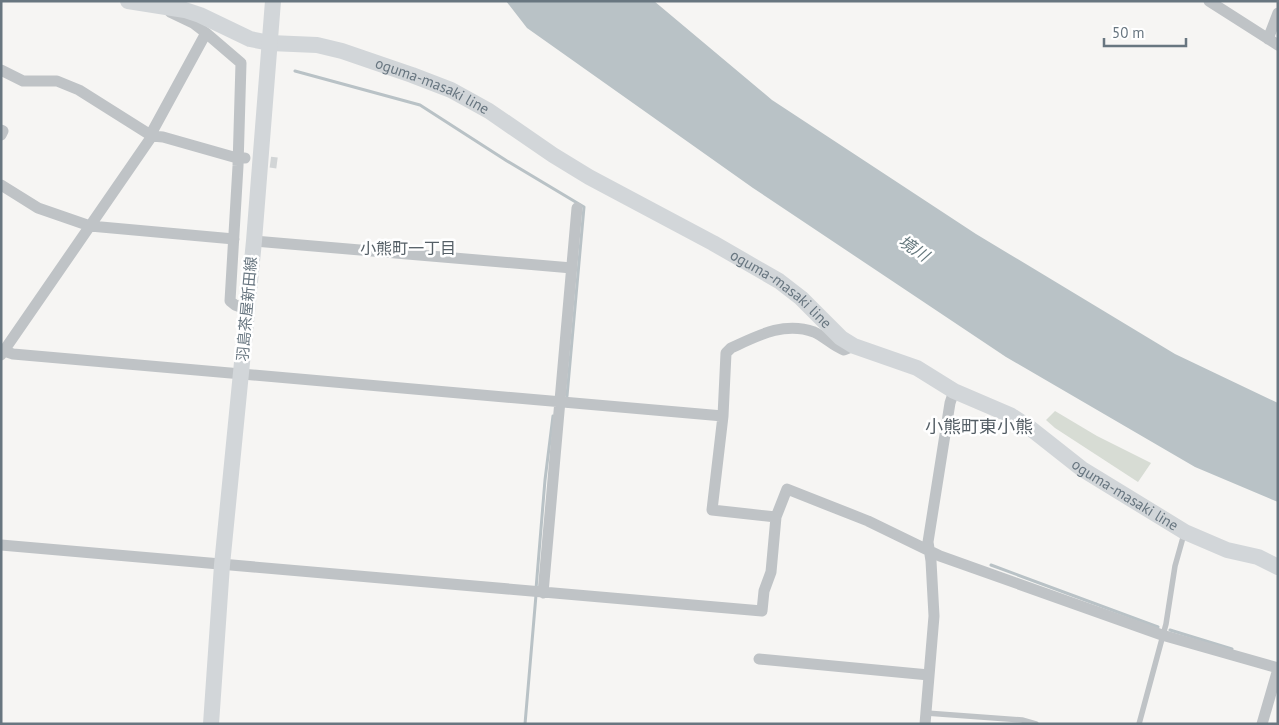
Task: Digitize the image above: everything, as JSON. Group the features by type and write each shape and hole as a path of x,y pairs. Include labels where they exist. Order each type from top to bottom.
{"main road":[{"path":"128,1 185,10 200,15 250,39 270,43"},
{"name":"羽島茶屋新田線","path":"211,724 222,564 254,241 273,1"},
{"name":"oguma-masaki line","path":"270,43 316,45 342,51 451,90 489,111 589,177 713,243 779,281 801,298 841,338 854,346 917,368 954,391 1010,415 1030,428 1082,469 1185,532 1226,550 1258,557 1278,567"}],"street":[{"path":"1209,1 1273,42 1278,13"},
{"path":"157,6 193,23 241,63 241,158 230,301 234,305 246,309"},
{"path":"206,33 152,132 152,136 3,352 723,416"},
{"path":"1,70 23,81 57,81 79,90 152,136 241,158"},
{"path":"1,130 3,131 1,135"},
{"path":"1,185 38,208 90,226 234,239"},
{"path":"544,593 576,208"},
{"path":"254,241 572,268"},
{"path":"776,517 712,510 723,416 726,353 731,348 778,329 799,328 821,336 844,350 854,346"},
{"path":"926,718 934,616 928,542 950,403 954,391"},
{"path":"1,545 762,611 764,591 771,572 776,517 788,489 868,521 940,556 1162,635 1278,669 1262,724"},
{"path":"759,659 929,675"}],"lane":[{"path":"1139,724 1162,635 1175,566 1185,532"},
{"path":"926,718 1022,720 1036,724"}],"shaded area":[{"path":"1055,411 1097,436 1151,463 1138,482 1055,428 1046,420"}],"water":[{"name":"境川","path":"506,1 654,1 772,100 976,234 1175,354 1278,403 1278,502 1195,467 1006,357 753,188 527,28"}],"waterway":[{"path":"295,71 420,105 507,161 584,207 567,396"},
{"path":"536,589 545,480 553,416"},
{"path":"991,565 1158,627"},
{"path":"525,724 536,595"},
{"path":"1170,630 1232,649"}],"tunnel":[{"path":"254,160 277,163"}],"district":[{"name":"小熊町一丁目","path":"408,248"},
{"name":"小熊町東小熊","path":"979,427"}]}
